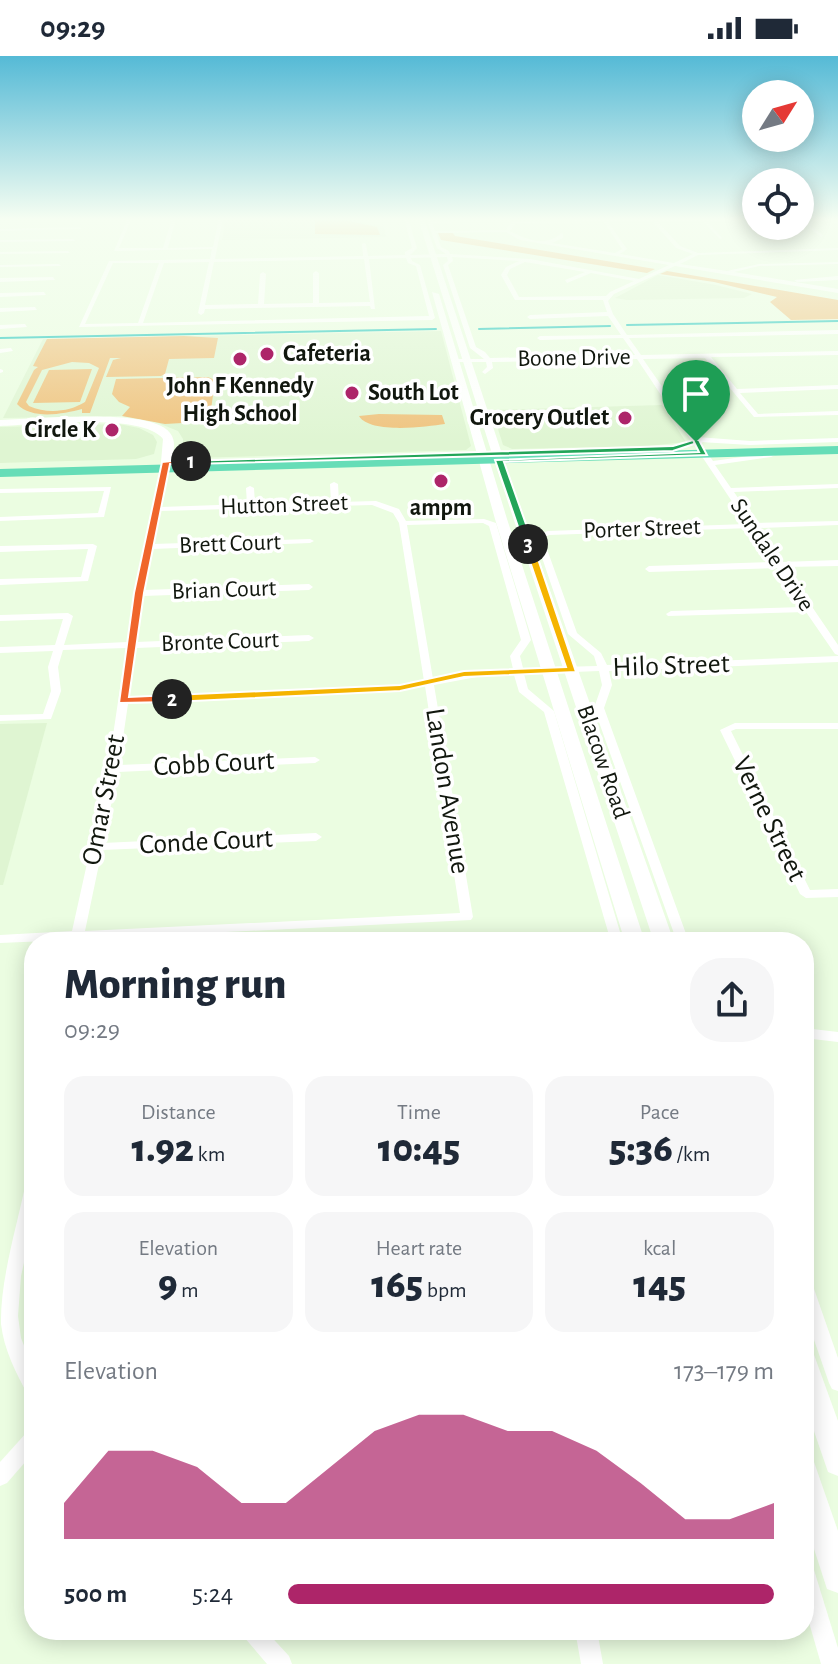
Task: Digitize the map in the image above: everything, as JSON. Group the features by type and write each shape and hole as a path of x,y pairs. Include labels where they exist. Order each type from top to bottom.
{"main road":[{"name":"Blacow Road","path":"438,293 464,395 632,932"},
{"name":"Blacow Road","path":"444,293 661,932"},
{"path":"464,395 475,408 485,413"},
{"path":"0,423 119,421 143,424 165,433 170,442 166,465"},
{"path":"498,457 673,449 838,447"},
{"path":"0,466 498,457 701,449"},
{"path":"0,473 166,465"},
{"path":"814,1391 838,1462"},
{"path":"814,1503 838,1578"}],"street":[{"path":"96,293 81,326 432,318 425,293"},
{"path":"140,324 151,293"},
{"path":"198,323 206,293"},
{"path":"261,306 262,293"},
{"path":"316,293 316,305"},
{"path":"370,293 376,320"},
{"path":"454,293 473,348 490,360 490,368 485,372"},
{"path":"514,293 517,299 607,298 616,293"},
{"path":"0,295 44,294"},
{"name":"Sundale Drive","path":"607,298 610,314 638,357 838,652"},
{"path":"203,307 372,304"},
{"path":"0,310 35,309"},
{"path":"530,317 610,314"},
{"path":"0,327 25,326"},
{"path":"540,338 838,332"},
{"path":"0,351 11,350"},
{"name":"Boone Drive","path":"454,361 838,353"},
{"path":"776,354 784,365"},
{"path":"706,355 756,416 838,413"},
{"path":"735,391 838,387"},
{"name":"Omar Street","path":"78,932 113,769 139,593 166,465"},
{"path":"334,484 335,502"},
{"path":"728,490 838,486"},
{"path":"250,488 251,506"},
{"path":"0,491 108,489 101,515 0,519"},
{"name":"Hutton Street","path":"156,509 335,502 386,506 396,511 403,523"},
{"path":"403,523 490,522 526,640 515,656 518,672"},
{"name":"Landon Avenue","path":"200,932 467,917 403,523"},
{"name":"Porter Street","path":"542,534 838,523"},
{"name":"Blacow Road","path":"542,534 539,537 573,634 598,655 603,668 607,685 599,708 679,932"},
{"name":"Brett Court","path":"150,547 310,541"},
{"path":"0,549 93,546 85,579 0,582"},
{"path":"649,569 838,563"},
{"name":"Brian Court","path":"139,593 309,587"},
{"path":"671,614 809,609"},
{"path":"0,618 68,616 53,667 56,691 47,717 0,718"},
{"name":"Bronte Court","path":"0,650 309,638"},
{"name":"Hilo Street","path":"123,701 387,689 464,674 838,659"},
{"name":"Blacow Road","path":"518,672 523,690 549,711 614,932"},
{"name":"Verne Street","path":"838,726 735,726 725,730 806,894 838,893"},
{"name":"Cobb Court","path":"113,769 315,760"},
{"name":"Conde Court","path":"96,847 316,837"},
{"path":"0,939 24,939"},
{"path":"814,1034 838,1037"},
{"path":"24,1223 4,1306 24,1370"},
{"path":"814,1315 838,1383"},
{"path":"0,1476 24,1449"},
{"path":"814,1604 832,1664"},
{"path":"260,1640 281,1664"},
{"path":"588,1640 592,1664"}],"shaded area":[{"path":"624,293 752,294 744,298 615,298"},
{"path":"760,293 797,293 838,300 838,319 791,320 770,302 777,297"},
{"name":"John F Kennedy High School","path":"441,331 471,446 466,450 192,458 183,455 183,439 178,431 148,419 122,416 3,418 43,339"},
{"path":"218,338 214,358 169,359 165,374 161,376 106,377 113,360 121,358 110,358 90,413 82,413 82,409 39,414 17,404 38,367 33,366 47,339","holes":["72,362 89,363 99,368 85,402 58,411 36,409 26,402 42,370"]},
{"path":"92,369 80,402 33,403 49,370"},
{"path":"208,377 215,380 211,410 204,411 211,418 252,419 165,424 122,416 130,407 112,394 116,379"},
{"path":"662,405 686,442 648,446 512,449 503,445 492,410"},
{"path":"442,415 445,424 386,427 365,422 359,416"},
{"path":"119,424 153,435 157,442 154,454 136,459 0,463 0,427"},
{"path":"47,723 3,885 0,885 0,724"}],"waterway":[{"path":"627,325 838,321"},
{"path":"479,329 610,326"},
{"path":"0,338 436,329"}],"place":[{"name":"Cafeteria","path":"267,354"},
{"name":"John F Kennedy High School","path":"240,359"},
{"name":"South Lot","path":"352,393"},
{"name":"Grocery Outlet","path":"625,418"},
{"name":"Circle K","path":"112,430"},
{"name":"ampm","path":"441,481"}],"route":[{"path":"696,442 704,454 499,460 572,670 464,674 400,688 123,701 139,593 166,462 673,449 696,442"}]}
